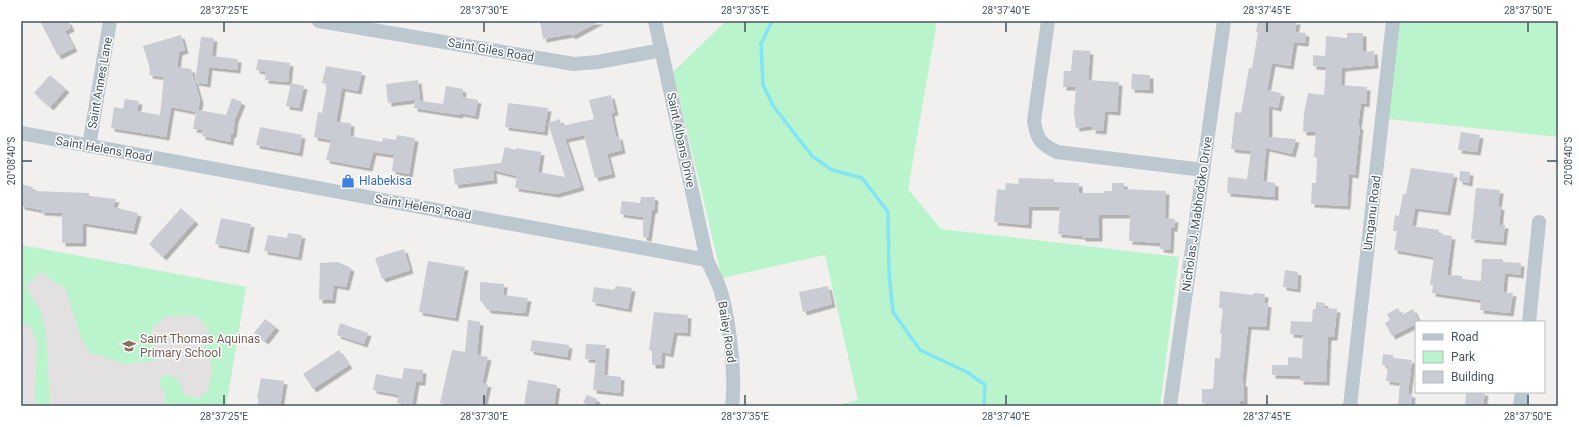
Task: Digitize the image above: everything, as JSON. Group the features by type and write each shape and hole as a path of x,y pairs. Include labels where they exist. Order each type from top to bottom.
{"street":[{"name":"Saint Annes Lane","path":"89,146 110,21"},
{"name":"Saint Giles Road","path":"320,21 574,64 598,62 662,50"},
{"name":"Saint Albans Drive","path":"655,21 707,260"},
{"path":"1048,21 1034,121 1039,141 1057,152 1203,170"},
{"name":"Nicholas J. Mabhodoko Drive","path":"1170,406 1224,21"},
{"name":"Umganu Road","path":"1350,406 1393,21"},
{"name":"Saint Helens Road","path":"21,133 707,260"},
{"path":"1529,321 1539,222"},
{"name":"Bailey Road","path":"707,260 720,288 726,315 732,359 734,398 732,406"},
{"path":"1520,406 1522,393"}],"shaded area":[{"name":"Saint Thomas Aquinas Primary School","path":"21,245 246,287 226,406 21,406"}],"green space":[{"path":"726,21 937,21 908,189 941,229 1179,257 1160,406 833,406 858,400 825,255 722,278 673,72"},
{"path":"1399,21 1558,21 1558,137 1388,119"},
{"path":"21,245 246,287 226,406 164,406 165,393 159,383 161,376 171,375 180,383 184,394 197,399 208,391 212,370 210,357 201,358 198,352 209,343 208,328 196,316 167,316 151,329 157,353 155,361 122,364 115,360 90,353 82,340 65,287 55,283 40,271 26,287 41,312 46,333 50,406 35,406 37,344 32,328 22,323 21,324"}],"building":[{"path":"40,21 68,21 71,28 65,31 74,48 58,56"},
{"path":"540,21 600,21 572,36 571,34 543,39"},
{"path":"1258,21 1297,21 1295,32 1306,33 1305,43 1294,42 1290,66 1272,63 1267,90 1281,93 1278,108 1269,106 1269,137 1296,139 1292,154 1266,148 1263,181 1275,183 1275,197 1227,193 1228,177 1247,179 1251,151 1231,149 1235,112 1241,113 1249,68 1252,68 1258,32 1256,32"},
{"path":"1347,33 1363,33 1363,52 1374,51 1375,65 1342,68 1341,85 1367,87 1366,104 1361,103 1355,175 1349,174 1347,206 1311,204 1312,183 1316,183 1317,158 1314,157 1316,132 1303,132 1304,113 1308,93 1324,95 1326,67 1313,66 1313,55 1325,56 1326,36 1347,38"},
{"path":"181,35 185,50 179,52 177,67 191,69 200,100 198,110 226,115 232,98 242,102 235,119 233,134 231,134 230,142 202,136 203,130 193,129 196,112 171,107 166,137 111,128 114,107 123,109 125,99 139,101 137,111 160,115 164,77 149,75 150,69 143,46"},
{"path":"201,37 214,38 212,56 238,59 237,70 209,67 207,84 195,82"},
{"path":"1073,50 1090,51 1088,80 1119,82 1117,112 1105,111 1103,131 1092,130 1093,126 1076,128 1074,113 1076,87 1063,87 1064,71 1071,71"},
{"path":"258,59 290,63 288,82 265,80 266,72 256,70"},
{"path":"326,66 362,72 358,91 342,88 336,122 351,123 350,136 382,142 383,138 396,140 397,135 415,138 409,174 392,171 394,155 373,152 369,168 326,160 331,140 314,137 318,112 322,113 327,84 322,83"},
{"path":"1132,74 1150,75 1150,90 1131,89"},
{"path":"50,75 66,89 50,107 34,93"},
{"path":"418,80 420,99 388,103 386,84"},
{"path":"291,83 304,86 299,108 286,106"},
{"path":"446,86 463,89 462,97 478,100 475,116 414,108 415,100 443,104"},
{"path":"611,95 615,112 611,113 616,137 619,136 622,150 607,154 612,174 595,178 584,135 565,139 581,187 556,194 515,188 517,176 493,170 494,180 455,185 453,169 501,163 505,147 516,150 516,148 541,152 538,172 565,177 548,123 560,119 561,126 594,119 589,100"},
{"path":"508,103 548,108 544,132 505,127"},
{"path":"260,127 302,135 299,153 256,145"},
{"path":"1461,132 1480,135 1477,152 1458,150"},
{"path":"1411,168 1454,174 1447,212 1415,208 1412,226 1439,230 1438,234 1452,236 1447,275 1462,276 1462,279 1481,281 1482,259 1503,259 1503,262 1521,263 1520,275 1505,273 1503,292 1513,293 1510,313 1480,310 1481,300 1432,293 1433,285 1430,285 1434,257 1394,250 1397,231 1393,231 1395,215 1399,216 1403,194 1406,194"},
{"path":"1460,171 1470,172 1469,183 1459,181"},
{"path":"1019,178 1054,179 1054,182 1079,183 1079,193 1104,193 1105,191 1112,191 1112,183 1124,183 1124,189 1166,191 1165,218 1175,219 1174,228 1171,228 1170,250 1160,249 1160,243 1129,241 1130,215 1099,215 1099,238 1082,238 1082,236 1058,234 1060,207 1029,207 1028,225 994,222 997,189 1005,190 1006,183 1018,184"},
{"path":"21,184 33,187 32,191 89,193 89,196 116,199 113,207 138,213 133,231 83,223 83,243 62,243 62,213 41,212 41,210 21,206"},
{"path":"1476,188 1500,190 1498,206 1501,207 1499,225 1505,225 1503,242 1471,239"},
{"path":"641,197 655,197 654,210 652,210 648,238 643,237 643,217 620,214 622,201 640,203"},
{"path":"181,208 195,221 163,257 149,244"},
{"path":"221,218 251,224 246,250 215,244"},
{"path":"288,233 302,235 298,257 264,251 268,235 287,238"},
{"path":"404,249 410,270 382,279 375,258"},
{"path":"428,261 465,267 455,318 419,312"},
{"path":"338,262 351,268 346,287 334,285 332,300 319,300 320,263"},
{"path":"1285,270 1298,272 1297,289 1283,287"},
{"path":"480,282 504,284 503,295 528,298 525,313 488,310 480,300"},
{"path":"616,286 632,288 628,309 592,302 594,287 614,290"},
{"path":"828,286 832,304 803,312 799,292"},
{"path":"1220,291 1253,295 1254,293 1265,294 1264,303 1268,304 1266,327 1248,326 1242,383 1244,383 1244,401 1240,401 1240,406 1204,406 1204,403 1202,403 1202,389 1213,389 1215,358 1220,358 1222,334 1220,334 1223,308 1219,308"},
{"path":"1316,302 1325,303 1325,308 1337,309 1334,337 1328,337 1326,382 1300,381 1301,376 1272,375 1272,365 1288,365 1288,357 1302,358 1303,335 1290,334 1291,321 1312,322 1313,309 1316,309"},
{"path":"1398,308 1402,315 1413,309 1419,321 1415,321 1415,324 1392,336 1385,323 1390,320 1387,314"},
{"path":"654,312 688,315 687,333 674,332 670,354 662,352 661,365 652,365 652,351 649,350"},
{"path":"265,319 276,327 265,341 254,333"},
{"path":"468,320 480,322 477,355 488,357 482,383 488,384 483,406 454,406 440,403 452,350 465,352"},
{"path":"340,323 368,333 364,344 337,335"},
{"path":"532,340 569,345 567,357 530,351"},
{"path":"586,344 606,345 604,375 621,377 620,393 593,390 596,360 585,359"},
{"path":"339,350 349,365 313,389 303,374"},
{"path":"1383,354 1393,355 1393,358 1412,360 1408,394 1412,394 1411,406 1398,406 1400,383 1386,381 1388,366 1382,365"},
{"path":"404,368 423,370 422,382 416,382 412,405 397,403 399,395 373,390 376,374 402,379"},
{"path":"261,378 284,381 280,406 257,406"},
{"path":"528,380 557,385 554,406 524,406"},
{"path":"1466,393 1485,393 1483,406 1465,406"},
{"path":"587,395 597,399 594,406 583,403"}],"waterway":[{"path":"772,21 761,44 763,85 774,107 812,156 832,170 862,178 888,212 889,273 893,312 920,350 967,372 985,385 984,406"}],"place":[{"name":"Hlabekisa","path":"348,181"},
{"name":"Saint Thomas Aquinas Primary School","path":"129,346"}]}
